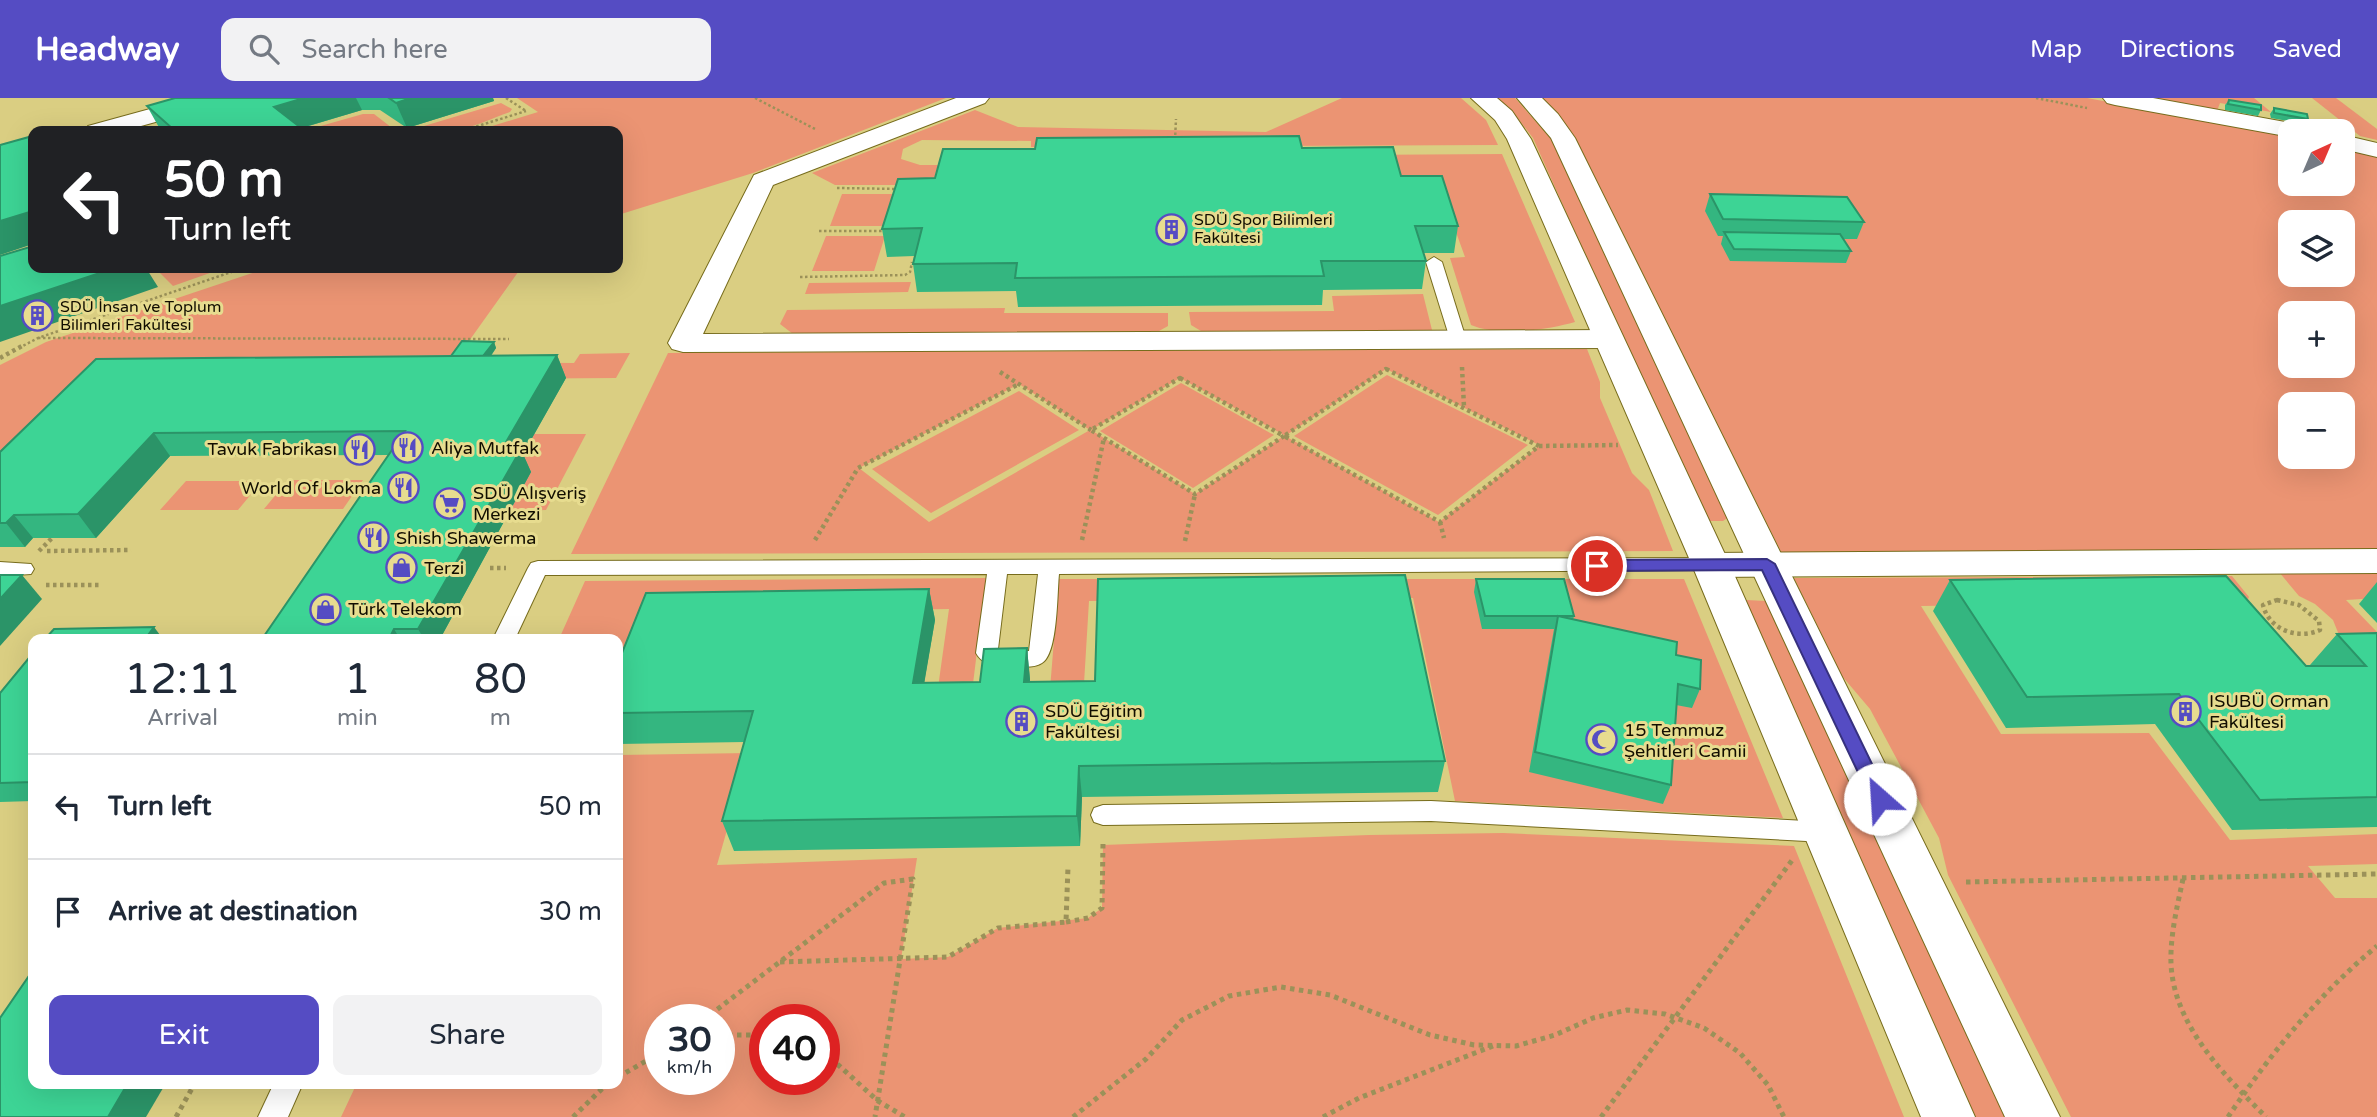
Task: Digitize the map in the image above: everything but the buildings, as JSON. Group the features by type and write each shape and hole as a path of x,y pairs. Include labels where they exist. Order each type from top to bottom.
{"street":[{"path":"115,126 216,98"},
{"path":"977,98 763,180 683,342 1460,350 1609,339"},
{"path":"1483,98 1504,116 1516,133 1711,565 1811,843 1948,1117"},
{"path":"1529,98 1550,119 1563,138 2033,1117"},
{"path":"2115,98 2278,128"},
{"path":"2356,145 2377,150"},
{"path":"1711,565 2377,561"}],"lane":[{"path":"1434,262 1460,350"},
{"path":"506,634 538,568 1711,565"},
{"path":"998,567 987,653 990,657 1033,659 1041,653 1049,567"},
{"path":"0,569 24,569"},
{"path":"1103,815 1431,811 1811,843"},
{"path":"273,1117 286,1089"}],"path":[{"path":"755,98 783,112"},
{"path":"478,126 526,111 509,99"},
{"path":"1175,141 1176,119"},
{"path":"836,188 910,189"},
{"path":"819,231 884,231"},
{"path":"800,277 905,275 910,272 912,261"},
{"path":"0,358 38,338 228,273"},
{"path":"38,338 509,340"},
{"path":"1460,350 1464,408"},
{"path":"1182,553 1195,494 1386,369 1539,446 1620,445"},
{"path":"999,371 1195,494"},
{"path":"1091,430 1180,378 1440,522 1539,446"},
{"path":"813,543 858,468 1019,384"},
{"path":"1080,553 1104,438"},
{"path":"39,551 131,550"},
{"path":"42,585 102,584"},
{"path":"2277,600 2299,606 2315,615 2321,626 2320,630 2309,635 2290,632 2265,616 2263,606 2277,600"},
{"path":"1601,1117 1811,843"},
{"path":"779,962 955,955 998,928 1088,918 1102,908 1103,845"},
{"path":"1066,922 1068,867"},
{"path":"1952,882 2377,874"},
{"path":"724,1004 884,883 913,879 875,1117"},
{"path":"2183,879 2174,926 2173,981 2183,1011 2201,1042 2266,1117"},
{"path":"2228,1117 2280,1044 2350,969 2377,946"},
{"path":"1073,1117 1146,1059 1182,1020 1229,996 1281,987 1330,995 1430,1035 1474,1045 1516,1046 1542,1039 1593,1018 1627,1010 1665,1014 1704,1028 1740,1053 1768,1085 1784,1117"},
{"path":"1323,1117 1359,1098 1496,1045"},
{"path":"623,1074 644,1062"},
{"path":"840,1067 878,1101 905,1117"},
{"path":"176,1117 192,1089"},
{"path":"573,1117 602,1089"}],"shaded area":[{"path":"517,98 946,98 753,173 623,213 623,126 492,126 538,112"},
{"path":"1342,98 1461,98 1486,120 1498,145 1031,147 1031,141 922,140 903,149 901,159 920,165 938,165 932,185 835,185 812,173 975,110 1018,127 1266,132"},
{"path":"1496,98 1515,98 1552,140 1729,517 1723,521 1704,521 1533,138 1513,112"},
{"path":"1541,98 2087,98 2278,134 2278,196 2356,196 2356,151 2377,155 2377,549 1781,552 1575,139 1557,113"},
{"path":"2145,98 2254,98 2271,112 2220,103 2217,111"},
{"path":"2312,98 2336,98 2377,129 2377,140 2356,133 2356,119 2339,119"},
{"path":"501,103 512,109 472,126 424,126"},
{"path":"363,114 374,114 390,126 321,126"},
{"path":"1502,154 1575,322 1537,330 1509,331 1482,329 1471,325 1450,258 1465,257 1444,199 1040,157"},
{"path":"842,194 899,194 888,226 830,226"},
{"path":"826,236 885,236 874,271 812,271"},
{"path":"160,273 210,273 173,286"},
{"path":"252,273 517,273 454,362 574,363 580,354 630,353 616,378 103,382 0,484 0,365 46,342"},
{"path":"911,282 908,292 805,294 809,283"},
{"path":"1423,294 1432,330 1201,331 1191,325 1189,312 1334,311 1332,296"},
{"path":"1005,308 1004,313 1168,313 1168,326 1159,331 793,334 780,324 787,310"},
{"path":"1587,349 1600,382 1600,398 1620,445 1632,473 1649,490 1673,551 571,554 668,353","holes":["1386,369 1539,446 1439,522 1285,436","1180,378 1284,435 1284,436 1195,494 1091,430","1019,384 1090,430 929,522 859,468"]},
{"path":"1387,375 1528,445 1438,515 1294,436"},
{"path":"1181,383 1274,435 1193,488 1100,431"},
{"path":"1019,391 1079,430 931,513 872,469"},
{"path":"534,434 586,434 546,510 510,511 513,472"},
{"path":"288,480 363,480 343,509 264,509"},
{"path":"186,481 262,481 238,510 160,510"},
{"path":"2377,571 2377,598 2346,600 2377,632 2377,675 2339,635 2333,620 2315,604 2299,596 2279,572"},
{"path":"2232,576 2249,597 2247,601 1921,606 2001,734 2149,733 2230,840 2377,834 2377,864 2308,866 2335,898 2377,898 2377,1117 2071,1117 1948,875 1939,838 1870,709 1842,676 1794,578"},
{"path":"986,578 971,700 936,702 949,609 649,614 623,679 623,634 561,634 585,581"},
{"path":"1059,579 1684,579 1783,818 1455,801 1413,598 1089,601 1083,700 1049,701"},
{"path":"1746,600 1766,601 2012,1117 1972,1117 1742,606"},
{"path":"749,753 717,865 917,858 901,959 948,957 998,928 1088,918 1102,908 1103,845 1503,833 1794,846 1904,1117 341,1117 354,1089 623,1089 623,755"}],"place":[{"name":"SDÜ Spor Bilimleri Fakültesi","path":"1171,229"},
{"name":"SDÜ İnsan ve Toplum Bilimleri Fakültesi","path":"37,316"},
{"name":"Aliya Mutfak","path":"408,448"},
{"name":"Tavuk Fabrikası","path":"360,449"},
{"name":"World Of Lokma","path":"404,488"},
{"name":"SDÜ Alışveriş Merkezi","path":"450,503"},
{"name":"Shish Shawerma","path":"373,538"},
{"name":"Terzi","path":"401,568"},
{"name":"Türk Telekom","path":"325,609"},
{"name":"ISUBÜ Orman Fakültesi","path":"2186,711"},
{"name":"SDÜ Eğitim Fakültesi","path":"1022,721"},
{"name":"15 Temmuz Şehitleri Camii","path":"1601,740"}],"route":[{"path":"1597,566 1767,564 1880,799"}]}
